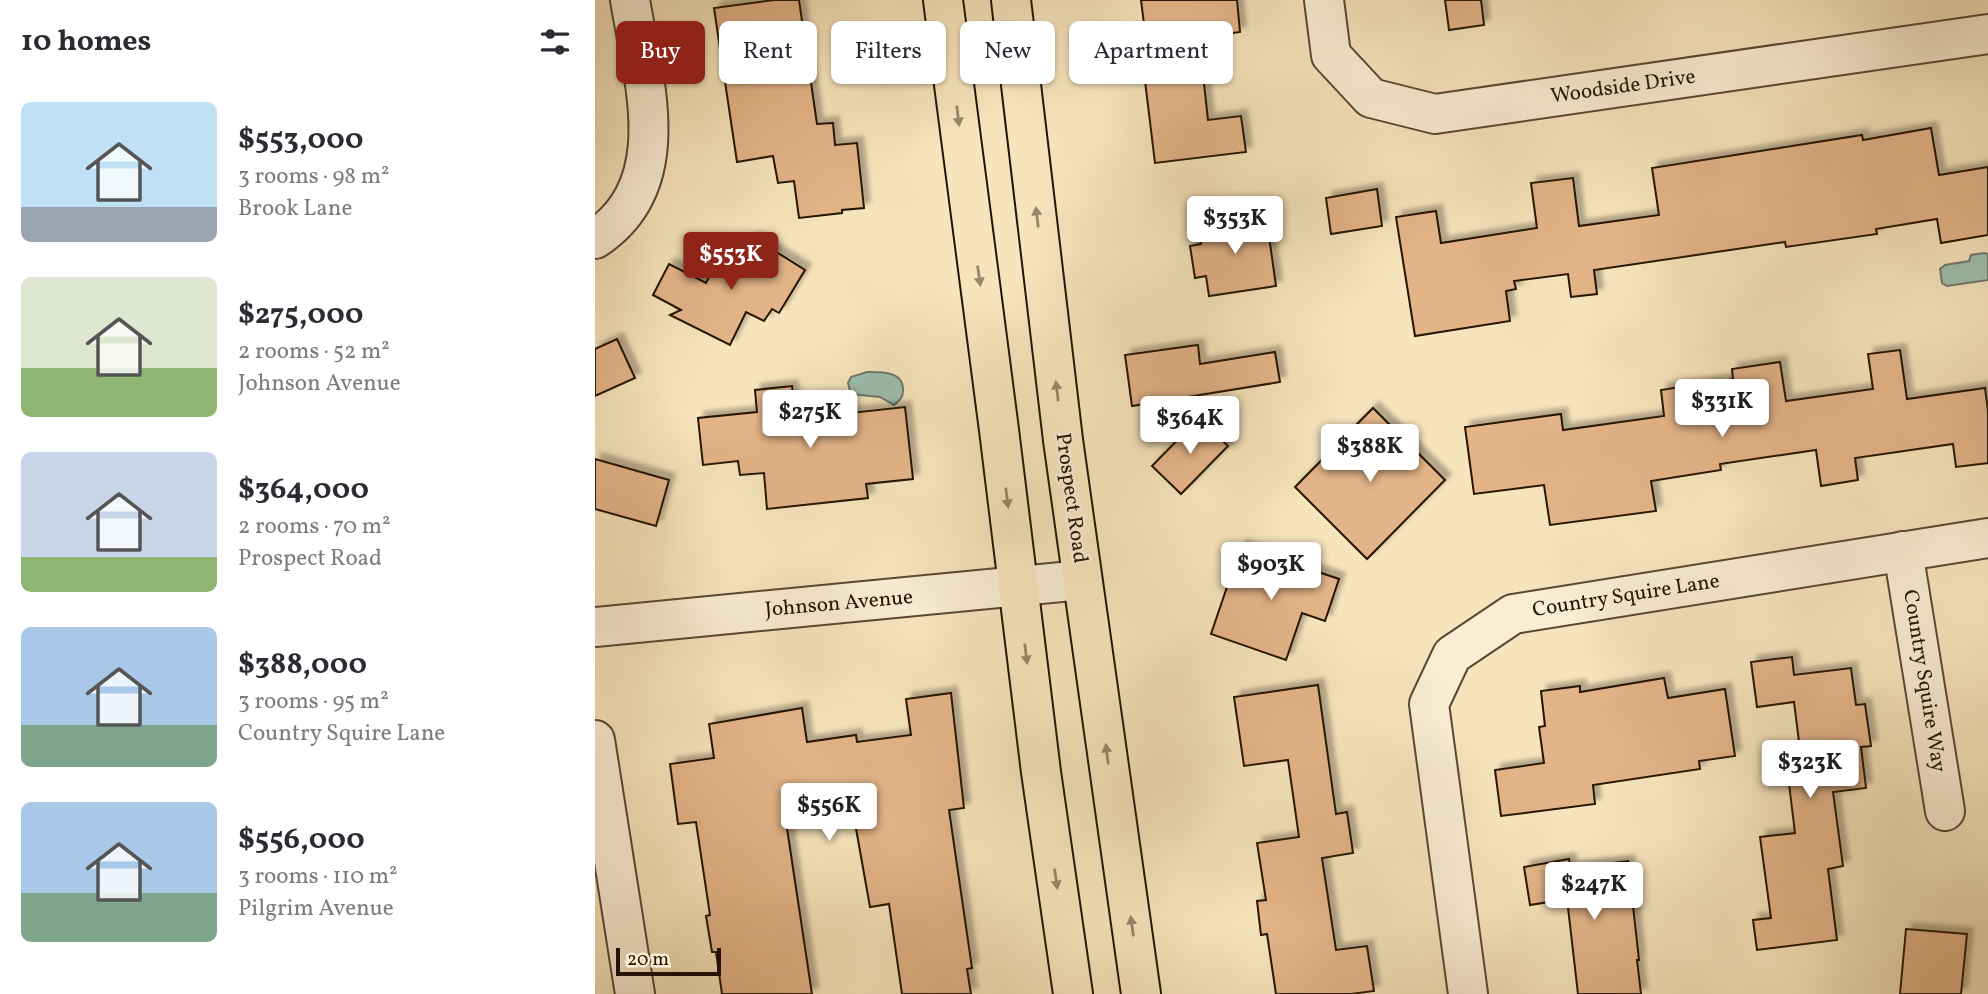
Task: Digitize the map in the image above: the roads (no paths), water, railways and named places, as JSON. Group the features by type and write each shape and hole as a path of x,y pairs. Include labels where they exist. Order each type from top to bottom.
{"main road":[{"path":"943,0 1041,772 1073,994"},
{"name":"Prospect Road","path":"1011,0 1063,440 1142,994"}],"street":[{"path":"595,239 628,207 644,175 650,145 649,115 630,0"},
{"name":"Woodside Drive","path":"1324,0 1331,55 1371,98 1434,114 1988,34"},
{"name":"Country Squire Lane","path":"1468,994 1429,704 1452,655 1513,614 1988,538"},
{"name":"Country Squire Way","path":"1903,551 1945,811"},
{"name":"Johnson Avenue","path":"595,627 1082,580"},
{"path":"595,740 635,994"}]}
